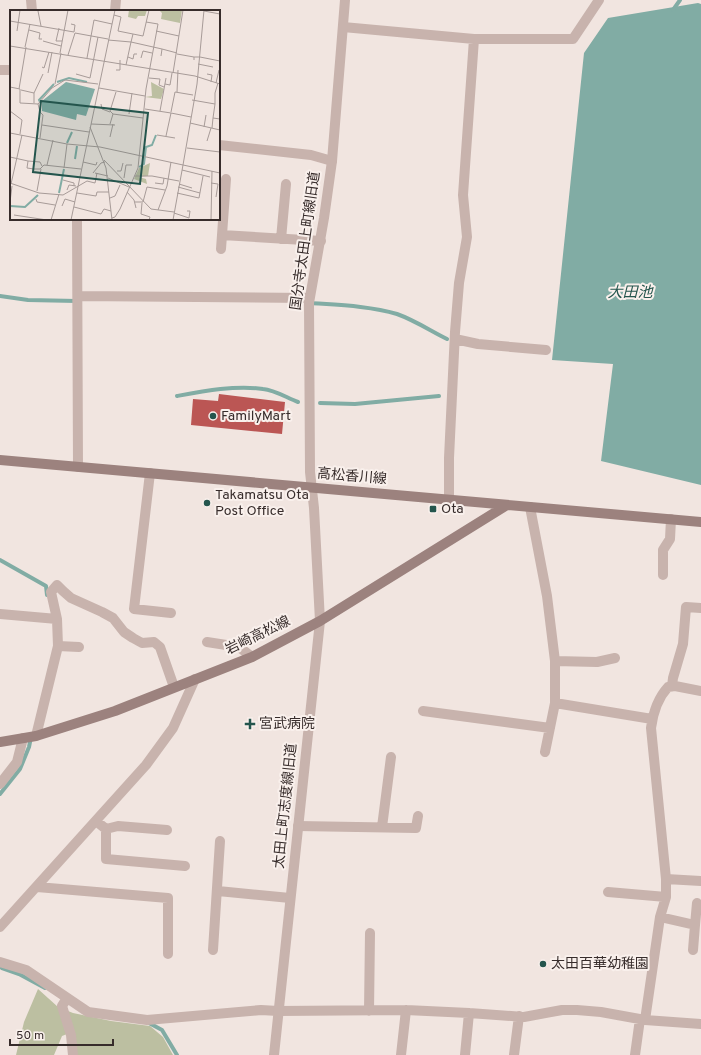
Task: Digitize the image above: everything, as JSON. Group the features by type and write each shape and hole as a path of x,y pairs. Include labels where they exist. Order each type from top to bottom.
{"main road":[{"name":"高松香川線","path":"0,460 701,522"},
{"name":"岩崎高松線","path":"0,742 36,736 115,710 252,657 320,620 507,505"}],"street":[{"path":"31,0 32,10"},
{"path":"115,10 116,0"},
{"name":"国分寺太田上町線旧道","path":"313,487 310,472 309,302 332,161 345,0"},
{"path":"343,27 474,39 573,39 599,0"},
{"path":"449,500 449,458 455,339 459,283 467,237 463,195 474,39"},
{"path":"220,145 311,155 332,161"},
{"path":"220,249 226,179"},
{"path":"281,239 286,184"},
{"path":"77,220 78,467"},
{"path":"222,235 320,241"},
{"path":"78,299 309,302"},
{"path":"455,339 478,344 546,350"},
{"path":"150,473 134,609 171,613"},
{"name":"太田上町志度線旧道","path":"274,1055 320,620 313,487"},
{"path":"530,507 547,596 556,661 555,703 545,752"},
{"path":"663,575 663,550 670,539 671,519"},
{"path":"36,736 58,646 57,619 51,592 57,585 62,592 71,598 113,618 124,632 133,638 142,643 154,642 160,647 174,687"},
{"path":"672,686 683,644 686,607 701,608"},
{"path":"0,614 57,619"},
{"path":"207,642 239,647 252,657"},
{"path":"58,646 80,647"},
{"path":"556,661 597,662 614,658"},
{"path":"0,927 146,765 173,728 195,679"},
{"path":"635,1055 643,1020 660,917 666,897 666,879 651,728 652,719 657,704 668,686 701,692"},
{"path":"555,703 652,719"},
{"path":"423,711 550,728"},
{"path":"0,784 17,762 23,738"},
{"path":"382,827 391,757"},
{"path":"298,826 416,828 418,816"},
{"path":"96,821 106,830 106,859 185,866"},
{"path":"106,830 118,826 167,830"},
{"path":"213,950 218,891 220,841"},
{"path":"666,879 701,881"},
{"path":"37,887 168,898 168,954"},
{"path":"218,891 290,898"},
{"path":"608,892 666,897"},
{"path":"693,950 697,903"},
{"path":"660,917 695,924"},
{"path":"369,1011 370,932"},
{"path":"0,962 26,970 65,1002 88,1012 147,1020 261,1010 406,1010 519,1016 562,1010 577,1010 601,1012 643,1020 701,1024"},
{"path":"65,1002 73,1055"},
{"path":"401,1055 406,1010"},
{"path":"465,1055 469,1013"},
{"path":"514,1055 519,1016"}],"green space":[{"path":"38,989 58,1007 73,1013 111,1021 150,1026 163,1037 173,1055 75,1055 72,1032 62,1036 54,1055 16,1055 24,1022"}],"water":[{"name":"大田池","path":"698,3 701,4 701,485 601,461 613,364 552,360 584,53 608,18"}],"building":[{"path":"219,394 285,402 282,434 191,425 193,399 218,401"}],"waterway":[{"path":"673,10 680,0"},
{"path":"0,296 28,300 77,301"},
{"path":"310,303 343,305 387,311 416,322 447,339"},
{"path":"177,396 220,389 253,388 272,391 298,402"},
{"path":"320,403 355,404 439,396"},
{"path":"0,560 46,586 47,595"},
{"path":"0,794 20,769 29,747 31,737"},
{"path":"2,968 19,974 45,988"},
{"path":"149,1023 162,1030 177,1055"}],"place":[{"name":"FamilyMart","path":"213,416"},
{"name":"Takamatsu Ota Post Office","path":"207,503"},
{"name":"Ota","path":"433,509"},
{"name":"宮武病院","path":"250,724"},
{"name":"太田百華幼稚園","path":"543,964"}]}
